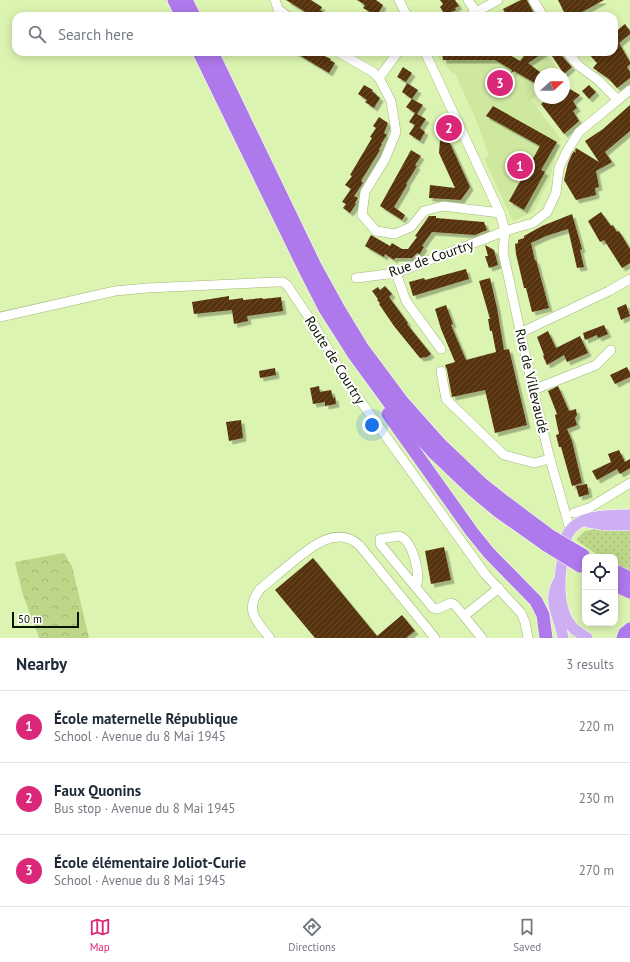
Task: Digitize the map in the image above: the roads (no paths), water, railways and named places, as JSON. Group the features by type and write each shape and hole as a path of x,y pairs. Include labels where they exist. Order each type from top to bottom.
{"highway":[{"path":"174,0 180,12"},
{"path":"186,0 192,12"},
{"path":"201,56 325,309 354,356 393,408 433,452 468,486 498,511 582,561"},
{"path":"214,56 316,268 363,349 401,400 441,445 481,483 548,540"},
{"path":"354,356 363,380 472,532 489,553 536,601 543,614 546,638"},
{"path":"618,572 630,578"},
{"path":"618,586 630,592"},
{"path":"623,638 625,633 630,629"}],"main road":[{"path":"587,638 574,629 566,616 561,600 560,578 567,536 570,529 575,524 583,521 605,515 630,515"},
{"path":"583,521 606,525 630,525"},
{"path":"560,578 554,590 553,597 563,638"}],"street":[{"path":"275,0 278,9 282,12"},
{"path":"399,0 405,12"},
{"path":"468,0 471,12"},
{"path":"476,12 498,0"},
{"path":"533,0 540,12"},
{"path":"345,56 373,72 379,78 391,101 396,132 385,160 366,192 362,215 376,231 395,234 411,227 424,211 444,206 500,213"},
{"path":"379,78 395,56"},
{"path":"427,56 500,213 505,231"},
{"path":"570,56 579,66 598,80 618,100"},
{"name":"Rue de Courtry","path":"356,278 396,273 505,231 533,223 547,212 556,192 560,168 567,151 579,132 630,90"},
{"name":"Rue de Villevaudé","path":"505,231 503,252 520,333 550,459 570,529"},
{"path":"396,273 406,301 441,349"},
{"path":"520,333 629,281"},
{"name":"Route de Courtry","path":"0,317 115,291 147,288 277,282 282,282 287,285 314,325 349,385 485,574 521,612 525,622 528,638"},
{"path":"533,390 596,365 611,350"},
{"path":"441,371 446,399 504,455 534,463 550,459"},
{"path":"574,513 589,508 630,483"},
{"path":"416,587 418,578 411,548 402,537 399,536 380,539 380,544 433,608 437,610 451,603 482,638"},
{"path":"270,638 253,615 252,605 257,593 308,549 328,539 341,537 352,540 360,546 435,638"},
{"path":"464,616 499,588"}],"place":[{"name":"École élémentaire Joliot-Curie","path":"500,83"},
{"name":"Faux Quonins","path":"449,128"},
{"name":"École maternelle République","path":"520,166"}]}
